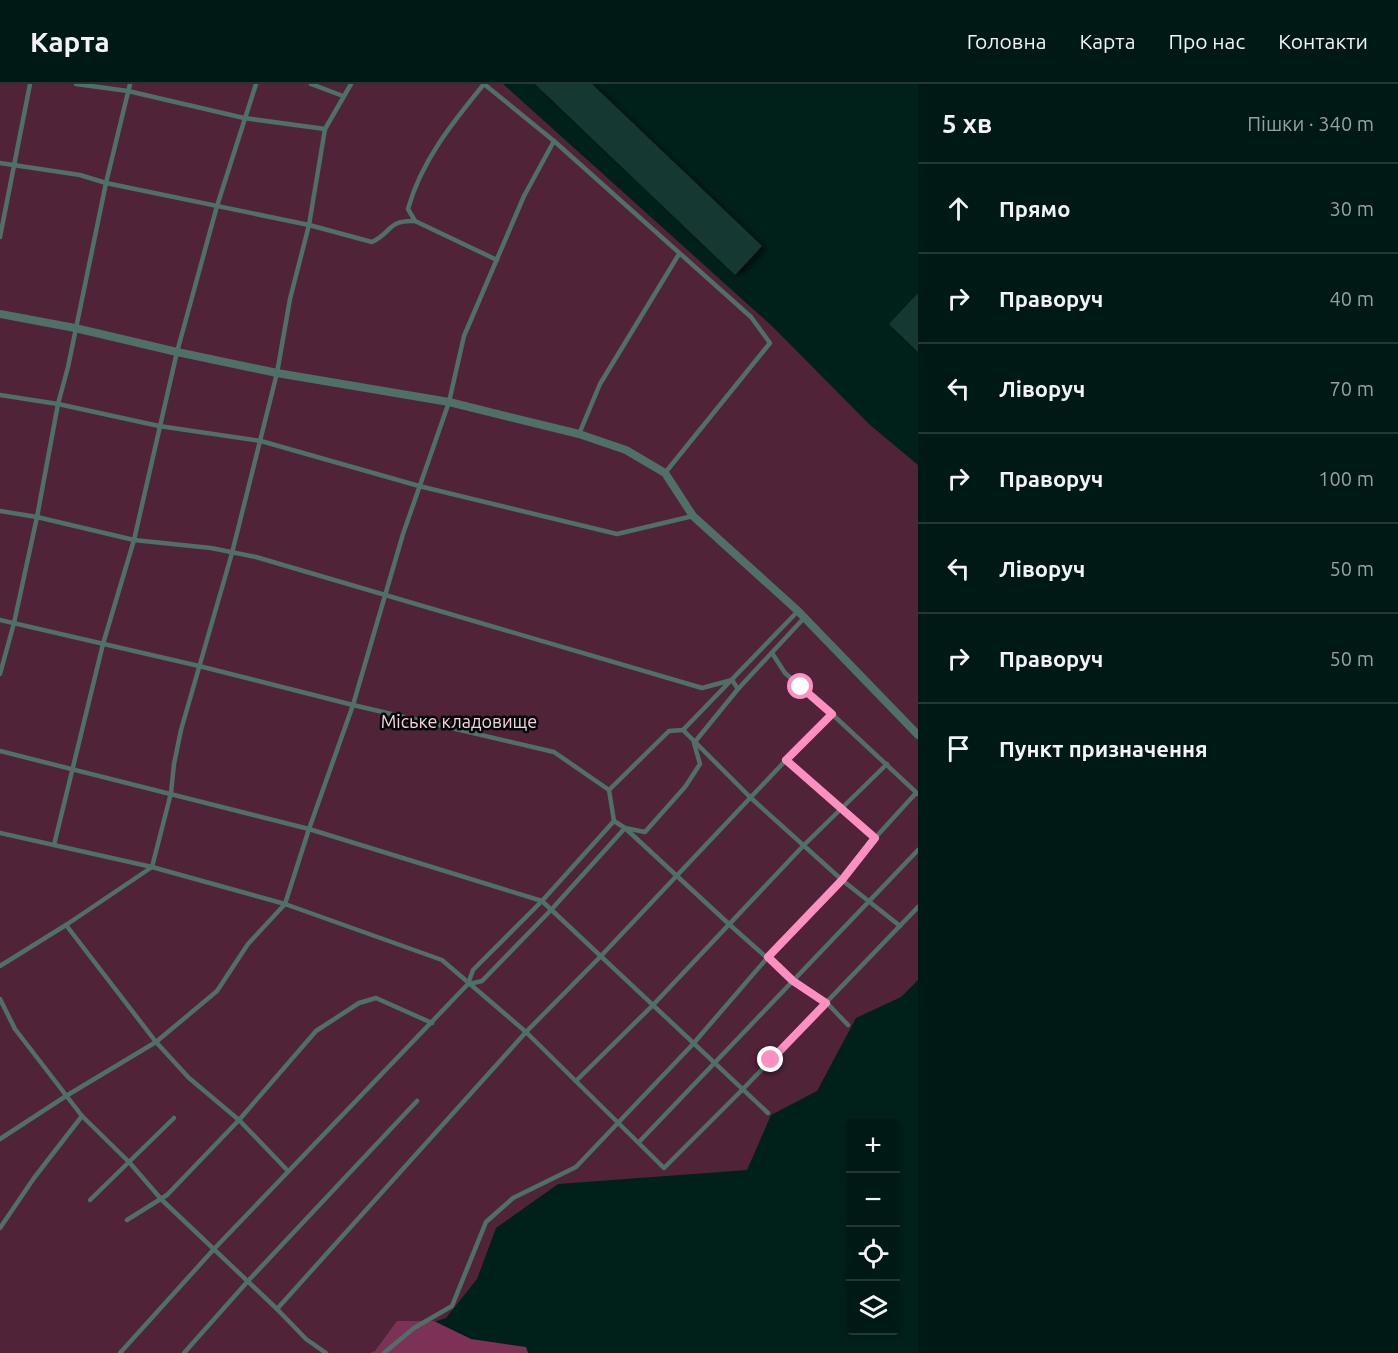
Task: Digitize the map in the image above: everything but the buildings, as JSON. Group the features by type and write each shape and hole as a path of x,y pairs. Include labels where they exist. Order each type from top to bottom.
{"street":[{"path":"0,314 75,328 277,373 449,402 579,434 626,450 665,473 693,516 801,615 918,735"}],"lane":[{"path":"0,237 30,84"},
{"path":"76,84 128,91 244,118 325,129"},
{"path":"0,674 14,623 58,404 130,84"},
{"path":"54,844 103,644 134,540 177,352 217,206 256,84"},
{"path":"311,84 343,96"},
{"path":"0,966 152,867 171,793 181,730 232,553 277,373 290,298 309,225 325,129 351,84"},
{"path":"415,221 408,209 419,179 448,128 484,84 554,141 751,317 770,343 665,473"},
{"path":"0,1139 156,1042 218,991 248,944 285,904 353,705 419,486 449,402 464,336 524,196 554,141"},
{"path":"0,164 80,175 106,183 309,225 372,242 393,224 403,220 415,221 497,260"},
{"path":"579,434 600,384 679,254"},
{"path":"0,395 58,404 159,426 261,441 419,486 617,534 693,516"},
{"path":"0,511 37,517 134,540 212,548 256,557 702,688 732,680"},
{"path":"694,743 801,615"},
{"path":"609,790 669,731 683,730 801,615"},
{"path":"0,620 554,752 609,790 614,821 625,828 793,981 826,1003 848,1025"},
{"path":"384,1353 414,1328 452,1306 486,1222 513,1198 576,1167 693,1044 768,957 842,880 875,838 917,794 832,714 785,674 772,652"},
{"path":"732,680 738,689"},
{"path":"277,1309 526,1032 832,714"},
{"path":"683,730 751,798 842,880 900,926"},
{"path":"625,828 645,832 685,787 700,764 694,743"},
{"path":"0,751 309,829 542,901 768,1113"},
{"path":"786,760 875,838"},
{"path":"576,1081 730,925 804,845 887,764"},
{"path":"120,1353 214,1249 432,1023 468,984 473,970 542,901 614,821"},
{"path":"468,984 482,981 551,910 625,828"},
{"path":"0,833 152,867 285,904 442,960 526,1032 619,1121 664,1168 918,907"},
{"path":"639,1142 918,850"},
{"path":"66,925 156,1042 189,1078 239,1120 288,1171"},
{"path":"127,1220 162,1200 239,1120 316,1031 359,1002 376,998 432,1023"},
{"path":"0,999 15,1029 82,1116 129,1162 162,1200 306,1339 326,1353"},
{"path":"184,1353 248,1281 417,1101"},
{"path":"0,1228 34,1178 82,1116"},
{"path":"90,1200 174,1118"}],"green space":[{"name":"Міське кладовище","path":"0,84 503,84 773,327 870,425 918,465 918,980 901,997 856,1018 817,1091 771,1115 747,1170 558,1184 496,1228 477,1279 446,1318 406,1331 386,1353 0,1353"}],"shaded area":[{"path":"397,1321 434,1321 471,1339 526,1347 528,1353 370,1353 375,1351"}],"route":[{"path":"771,1060 826,1003 793,981 768,957 842,880 875,838 786,760 832,714 801,687"}]}
